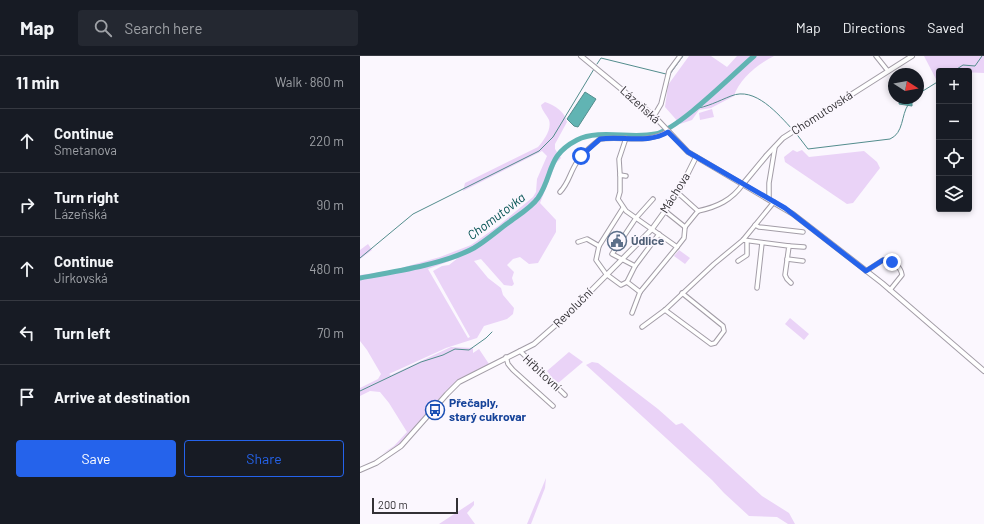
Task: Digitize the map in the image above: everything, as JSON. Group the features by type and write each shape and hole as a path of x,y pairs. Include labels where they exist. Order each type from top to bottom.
{"street":[{"name":"Lázeňská","path":"581,56 654,116 682,147 696,157 772,200 793,214 890,290 984,371"},
{"path":"654,116 661,104 669,71 680,56"},
{"path":"876,56 888,71"},
{"name":"Chomutovská","path":"893,68 912,56"},
{"name":"Chomutovská","path":"742,184 775,146 794,131 888,71"},
{"path":"560,192 570,179 577,161 600,139 655,137 667,130"},
{"path":"626,138 619,159 620,192 618,199 623,208 677,248"},
{"path":"642,327 665,310 742,240 755,225 772,200 769,183 775,146"},
{"name":"Máchova","path":"622,258 652,229 678,193 696,157"},
{"path":"620,175 626,176"},
{"path":"632,313 640,292 677,248 684,238 685,227 698,211 714,208 728,200 737,192 742,184"},
{"path":"678,193 698,211"},
{"path":"635,266 612,254 636,218 653,199"},
{"path":"623,208 599,246 596,260 606,274 621,285 627,282 635,266 659,234"},
{"path":"665,211 685,227"},
{"path":"755,225 759,228 803,232"},
{"path":"578,242 587,239 599,246"},
{"path":"742,240 804,247"},
{"path":"738,261 747,255 747,241"},
{"path":"758,288 762,243"},
{"path":"789,246 786,279 791,283"},
{"name":"Revoluční","path":"360,470 376,463 401,446 459,382 534,344 566,316 622,258"},
{"path":"787,259 803,261"},
{"path":"864,269 883,260 892,262 902,273 901,277 890,290"},
{"path":"627,282 640,292"},
{"path":"665,310 711,344 715,344 724,331 723,326 682,293"},
{"name":"Hřbitovní","path":"520,351 565,395"},
{"path":"506,357 513,370 553,406"}],"shaded area":[{"path":"689,56 711,56 727,67 737,56 774,56 762,63 745,78 736,90 734,96 711,108 699,110 692,120 680,124 665,107 668,85"},
{"path":"924,56 984,56 984,73 972,72 972,68 936,68 936,79"},
{"path":"545,102 553,105 562,112 567,122 555,144 555,149 561,158 556,163 540,203 556,220 556,232 538,263 529,264 520,257 513,259 507,265 514,272 512,278 514,284 512,286 504,285 481,259 474,261 488,278 501,288 503,295 514,308 513,314 507,319 484,326 477,338 446,348 389,374 391,375 451,347 473,348 473,353 479,349 489,364 457,382 445,392 402,443 382,454 394,446 407,432 389,403 380,392 370,391 360,396 360,388 378,379 381,374 360,341 360,275 394,270 440,257 471,245 498,226 533,197 536,192 537,179 547,156 542,151 463,191 465,183 538,147 545,138 550,123 541,105","holes":["458,258 449,265 442,266 433,271 470,337 468,338 428,269"]},
{"path":"712,109 714,117 700,120 699,113"},
{"path":"793,150 797,152 802,150 809,157 864,151 877,162 880,168 853,203 847,204 785,162 784,157"},
{"path":"368,244 372,250 360,259 360,250"},
{"path":"679,250 690,258 685,264 674,256"},
{"path":"790,318 809,334 804,340 785,324"},
{"path":"569,352 583,362 557,384 547,371"},
{"path":"592,362 598,363 658,409 676,425 682,423 762,496 789,513 795,524 788,524 777,517 749,516 712,480 586,365"},
{"path":"546,478 545,488 531,524 527,524"},
{"path":"474,501 474,505 467,513 475,524 439,524"}],"water":[{"path":"585,92 596,99 578,127 574,126 567,119"},
{"path":"899,104 912,104 912,106"}],"waterway":[{"path":"670,74 683,56"},
{"name":"Chomutovka","path":"360,278 434,263 449,259 474,248 524,212 535,202 543,189 555,159 567,146 577,140 595,135 636,136 655,134 665,130 677,123 706,100 754,56"},
{"path":"958,68 963,65 975,66 982,56"},
{"path":"597,64 601,58 666,74"},
{"path":"360,258 413,214 539,151 553,137 594,69"},
{"path":"924,90 936,83"},
{"path":"693,109 731,96 740,94 749,95 765,103 793,130"},
{"path":"795,132 808,149 890,139 898,133 908,105"},
{"path":"360,391 421,362 443,355 455,349 469,350 492,332"}],"place":[{"name":"Údlice","path":"617,241"},
{"name":"Přečaply, starý cukrovar","path":"435,410"}],"route":[{"path":"581,156 600,139 645,138 663,135 668,132 688,152 785,208 866,271 874,264 883,260 889,260 892,262"}]}
